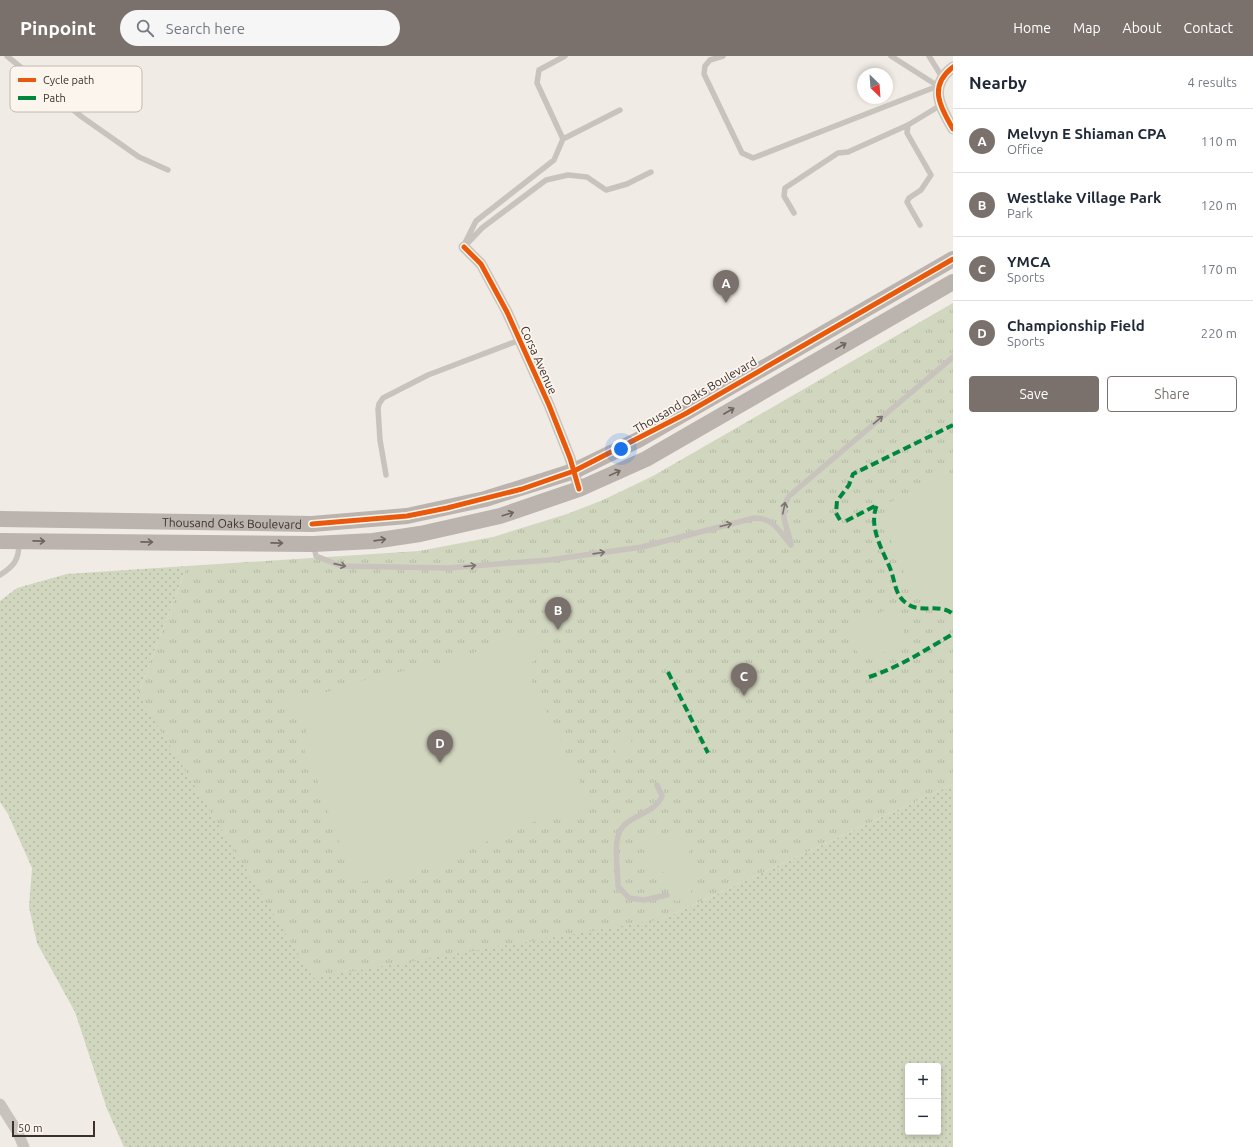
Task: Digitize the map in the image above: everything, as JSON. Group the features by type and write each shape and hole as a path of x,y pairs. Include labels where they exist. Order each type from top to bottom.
{"main road":[{"name":"Thousand Oaks Boulevard","path":"0,519 312,524 407,516 507,493 574,471 689,412 953,258"},
{"name":"Thousand Oaks Boulevard","path":"0,540 313,544 373,541 459,526 500,516 579,489 646,459 953,282"},
{"path":"107,520 108,542"},
{"path":"312,524 313,544"}],"street":[{"path":"953,67 940,82 938,98 953,129"},
{"name":"Corsa Avenue","path":"464,247 481,264 507,312 549,405 574,471 579,489"},
{"path":"0,1104 17,1131 24,1147"}],"lane":[{"path":"7,56 19,66"},
{"path":"563,139 537,83 539,70 565,56"},
{"path":"723,56 710,60 705,66 704,74 742,153 753,158 940,82"},
{"path":"891,56 940,82"},
{"path":"929,56 940,82"},
{"path":"794,213 784,196 785,188 838,153 848,152 908,125 941,105"},
{"path":"464,247 476,221 554,160 563,139 620,110"},
{"path":"76,112 139,157 168,170"},
{"path":"908,125 907,133 931,175 921,190 909,198 907,202 920,225"},
{"path":"464,247 482,228 546,180 568,175 586,177 606,190 627,184 651,172"},
{"path":"386,475 380,440 378,409 383,398 428,375 520,340"},
{"path":"313,544 316,556 341,566 448,568 550,560 642,547 758,518 768,520 775,524 791,545 783,510 789,496 953,356"},
{"path":"0,575 16,562 19,554 19,541"},
{"path":"657,785 662,796 659,803 625,824 617,837 618,886 629,898 644,900 667,895"}],"green space":[{"path":"953,303 953,784 663,919 313,978 138,694 187,566 419,551 493,537 567,514 603,500 653,476"},
{"path":"953,473 953,607 932,600 912,584 899,565 889,533 890,502"},
{"path":"187,566 138,694 663,919 953,784 953,1147 124,1147 107,1109 75,1012 37,943 29,907 32,868 8,814 0,802 0,601 17,588 67,574"},
{"path":"892,607 908,641 862,662 846,628"},
{"path":"532,631 539,646 532,649 537,659 525,667 591,805 576,813 525,824 427,869 405,872 388,879 378,878 357,883 351,877 314,771 306,756 304,747 306,730 293,707 288,706 287,702 296,696 325,692 360,681 464,656"},
{"path":"626,729 635,749 618,757 608,737"},
{"path":"678,829 685,834 689,840 690,848 688,857 693,872 693,887 689,897 675,902 668,879 669,874 647,867 648,839"}],"marked path":[{"path":"840,520 836,513 837,501 849,485 853,474 953,425"},
{"path":"846,521 877,505 874,521 877,537 890,568 896,589 901,598 909,605 914,607 937,608 953,614"},
{"path":"869,677 902,663 953,634"},
{"path":"668,672 708,753"}],"cycle path":[{"path":"953,67 945,74 939,89 941,105 953,129"},
{"path":"464,247 481,264 507,312 549,405 570,458 579,489"},
{"path":"312,524 407,516 447,508 522,489 574,471 685,414 953,259"}],"place":[{"name":"Melvyn E Shiaman CPA","path":"726,303"},
{"name":"Westlake Village Park","path":"558,630"},
{"name":"YMCA","path":"744,696"},
{"name":"Championship Field","path":"440,763"}]}
